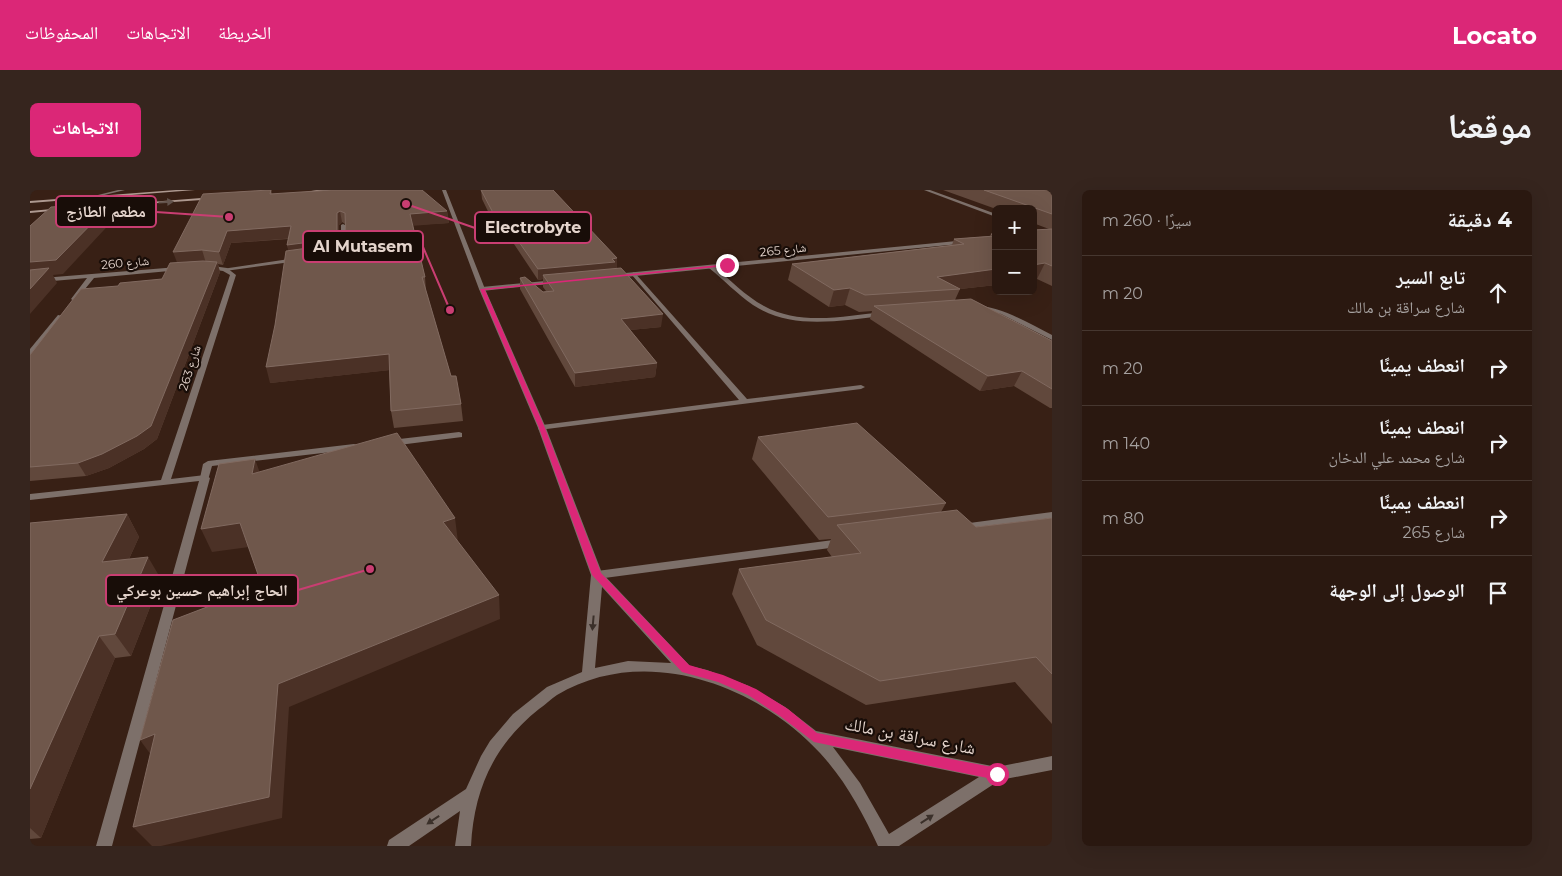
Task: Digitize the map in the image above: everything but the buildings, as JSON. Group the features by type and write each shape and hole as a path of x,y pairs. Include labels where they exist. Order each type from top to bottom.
{"main road":[{"path":"30,202 193,190"},
{"path":"302,192 331,190"},
{"path":"94,207 217,198"},
{"path":"30,212 67,209"}],"street":[{"path":"80,199 103,196 123,190"},
{"path":"446,190 482,289 542,428 597,575 686,669"},
{"path":"926,190 992,215"},
{"path":"338,254 344,251 343,225"},
{"path":"1037,231 1044,234"},
{"path":"1037,235 1052,235"},
{"name":"شارع 265","path":"606,277 976,241"},
{"path":"197,267 223,268 300,259"},
{"path":"712,267 762,308 785,317 807,320 893,313"},
{"name":"شارع 260","path":"30,281 187,268"},
{"name":"شارع 263","path":"165,483 233,275 223,268"},
{"path":"634,274 746,402"},
{"path":"70,304 92,276"},
{"path":"482,289 558,282"},
{"path":"968,307 986,307 1002,312 1052,338"},
{"path":"30,354 64,312"},
{"path":"542,428 861,387"},
{"path":"382,444 459,435"},
{"path":"104,846 208,464 363,446"},
{"path":"30,497 205,478"},
{"path":"953,528 1052,515"},
{"path":"597,575 854,541"},
{"path":"588,674 597,575"},
{"path":"463,846 471,794 486,759 506,729 531,705 558,687 588,674 621,667 652,665 686,669 720,678 752,692 784,712 814,737 842,768 866,804 886,846"},
{"name":"شارع سراقة بن مالك","path":"814,737 997,774"},
{"name":"شارع سراقة بن مالك","path":"886,846 997,774 1052,763"},
{"path":"395,846 471,794"}],"place":[{"name":"Electrobyte","path":"406,204"},
{"name":"مطعم الطازج","path":"229,217"},
{"name":"Al Mutasem","path":"450,310"},
{"name":"الحاج إبراهيم حسين بوعركي","path":"370,569"}],"route":[{"path":"727,265 482,289 542,428 597,575 686,669 720,678 752,692 784,712 814,737 997,774"}]}
